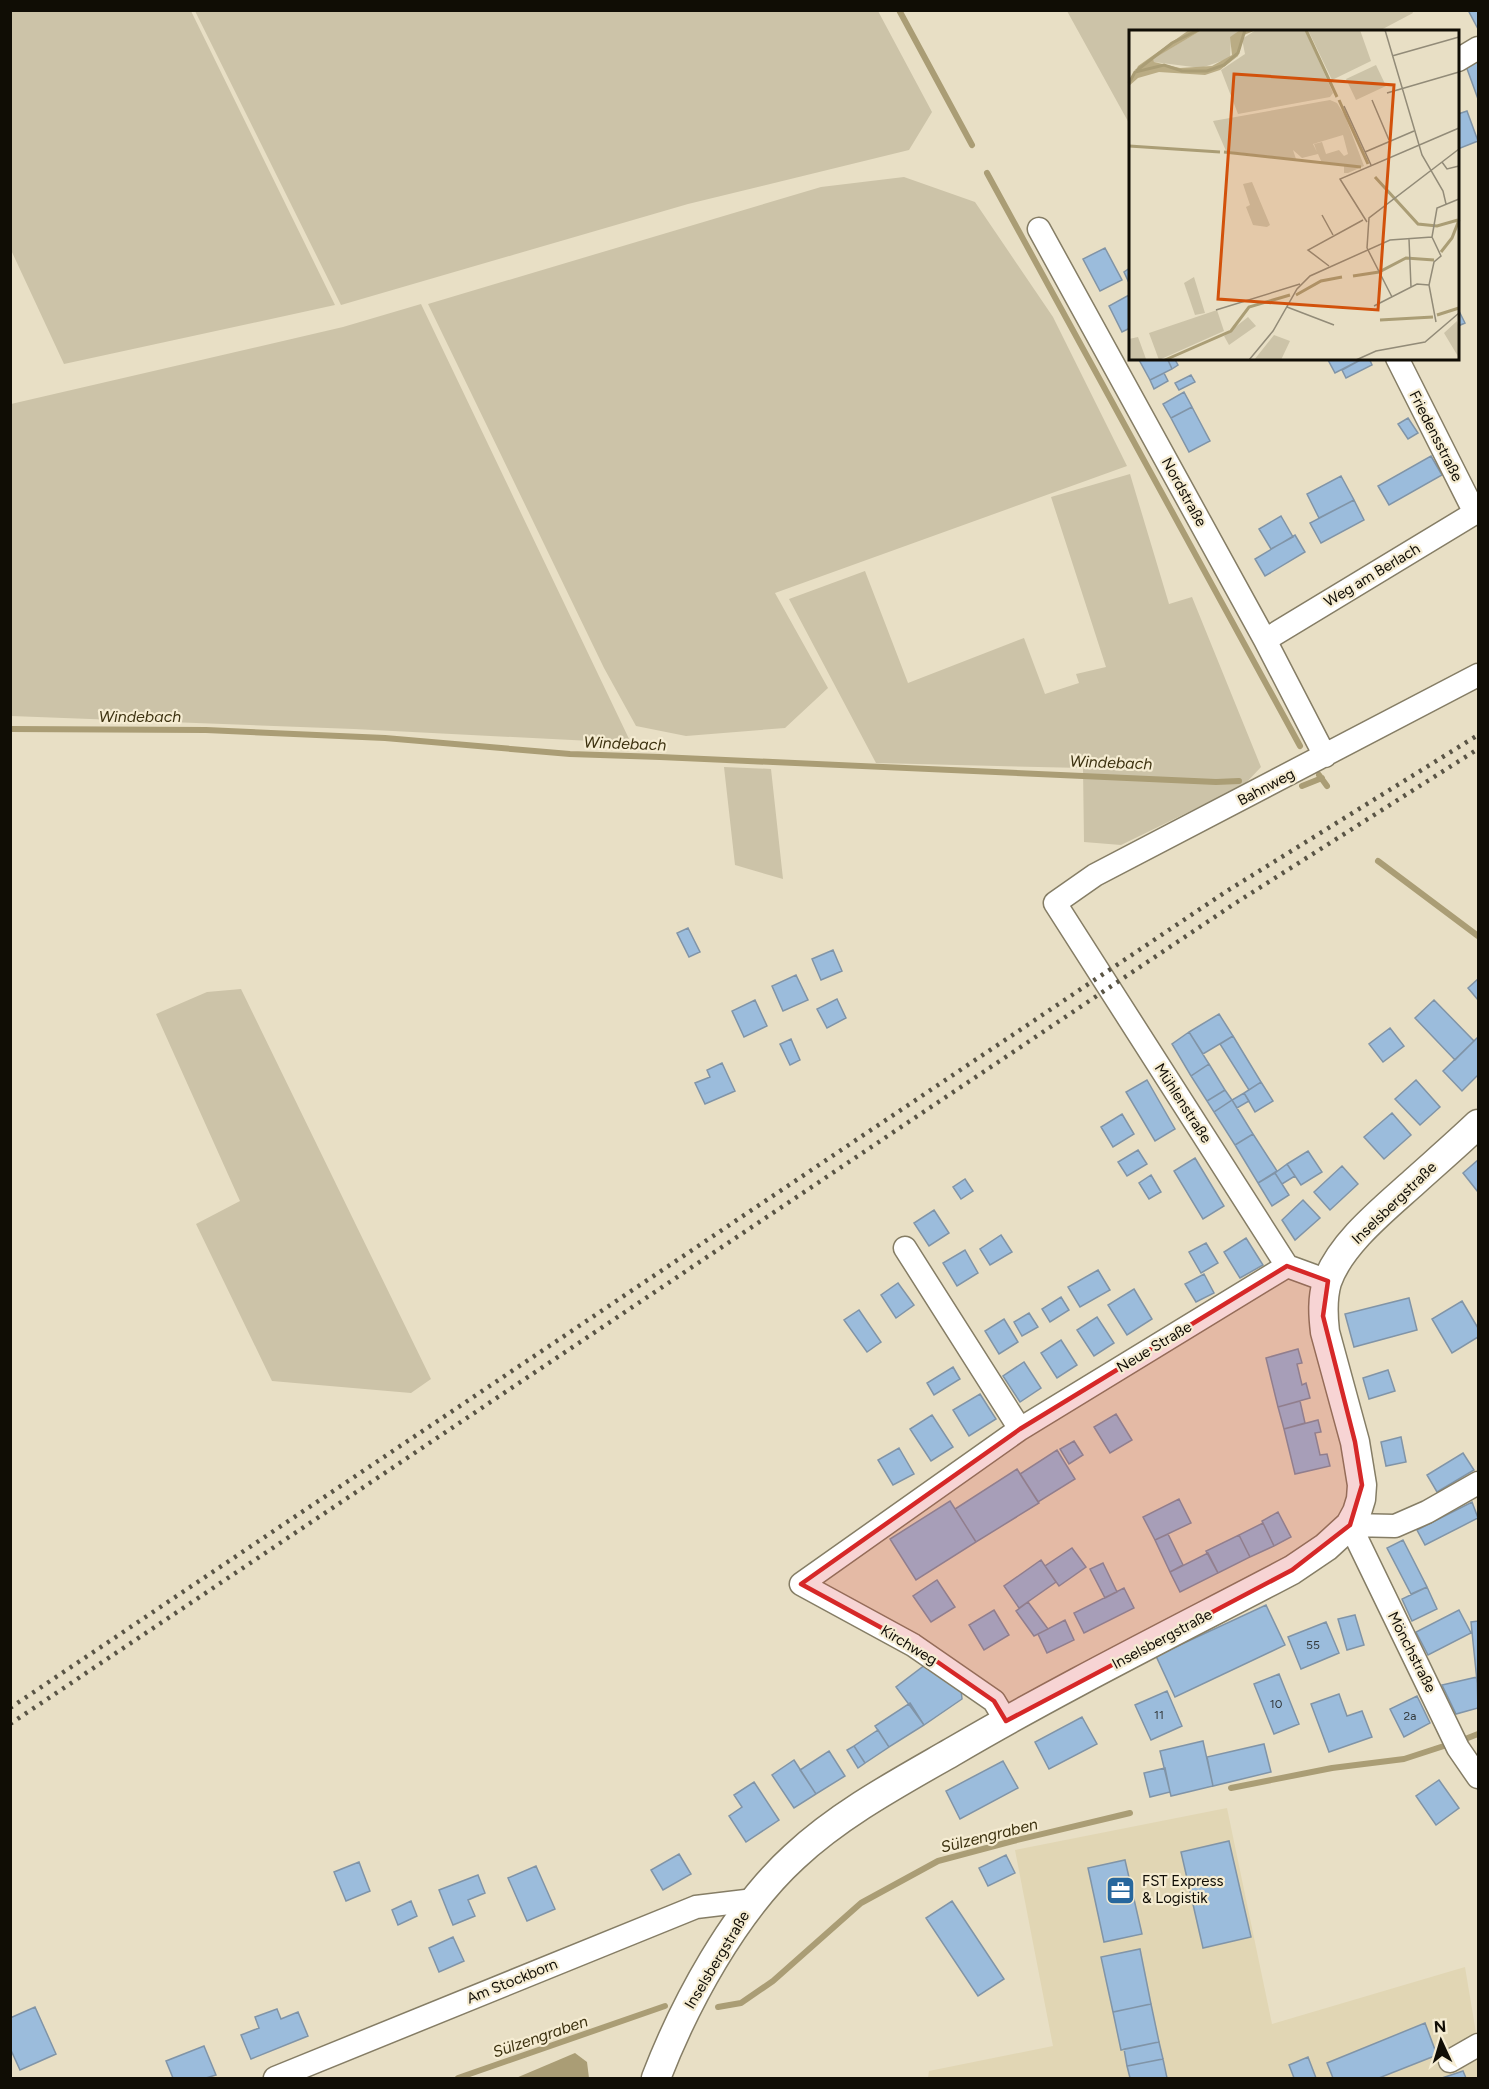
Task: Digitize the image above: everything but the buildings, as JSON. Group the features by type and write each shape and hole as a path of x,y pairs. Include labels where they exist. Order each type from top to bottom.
{"street":[{"path":"1459,59 1479,48"},
{"name":"Nordstraße","path":"1040,229 1265,640 1325,756"},
{"name":"Friedensstraße","path":"1398,360 1477,512"},
{"name":"Weg am Berlach","path":"1265,640 1477,512"},
{"name":"Bahnweg","path":"1055,903 1095,875 1479,675"},
{"name":"Mühlenstraße","path":"1055,903 1287,1266"},
{"name":"Inselsbergstraße","path":"656,2079 684,2016 722,1946 754,1900 793,1857 838,1822 904,1779 1006,1720 1292,1570 1326,1547 1350,1526 1357,1512 1362,1485 1355,1442 1325,1332 1324,1298 1328,1281 1346,1250 1376,1216 1479,1124"},
{"path":"905,1248 1020,1429"},
{"path":"1287,1266 1328,1281"},
{"name":"Neue Straße","path":"801,1584 1020,1429 1287,1266"},
{"path":"1350,1526 1395,1526 1427,1512 1479,1483"},
{"name":"Mönchstraße","path":"1350,1526 1456,1743 1479,1777"},
{"name":"Kirchweg","path":"801,1584 913,1645 994,1701 1006,1720"},
{"name":"Am Stockborn","path":"275,2079 696,1907 754,1900"},
{"path":"1450,2061 1479,2045"}],"highlighted area":[{"path":"1287,1266 1328,1281 1323,1316 1355,1442 1362,1485 1350,1525 1292,1570 1006,1721 994,1701 913,1645 801,1584 1020,1429"}],"shaded area":[{"path":"10,11 191,11 335,305 64,364 11,250"},
{"path":"195,11 878,11 932,112 909,150 688,204 341,305"},
{"path":"1067,11 1412,11 1413,13 1381,30 1129,30 1129,123"},
{"path":"904,177 975,202 1053,317 1127,466 775,593 828,688 785,728 686,736 636,726 604,668 428,304 821,187"},
{"path":"421,304 631,743 354,729 11,716 11,404 343,327"},
{"path":"1130,474 1169,604 1192,597 1261,767 1244,785 1121,845 1084,842 1083,768 876,763 789,599 865,571 908,683 1024,638 1045,694 1079,683 1076,674 1106,667 1051,497"},
{"path":"724,767 771,769 783,879 735,865"},
{"path":"241,989 431,1379 411,1393 272,1381 196,1224 240,1201 156,1014 207,992"},
{"path":"1227,1808 1272,2024 1465,1967 1478,2045 1478,2078 928,2078 929,2071 1053,2046 1015,1850"},
{"path":"575,2053 587,2062 589,2078 516,2078"}],"waterway":[{"path":"899,10 972,145"},
{"path":"987,173 1300,746"},
{"name":"Windebach","path":"10,729 206,730 385,738 570,754 1216,782 1239,781"},
{"name":"Windebach","path":"1319,775 1327,786"},
{"name":"Windebach","path":"1302,786 1322,778"},
{"name":"Windebach","path":"1378,861 1478,936"},
{"name":"Sülzengraben","path":"1460,1741 1478,1734"},
{"name":"Sülzengraben","path":"1231,1788 1332,1768 1404,1759 1450,1744"},
{"name":"Sülzengraben","path":"718,2007 741,2003 773,1981 861,1903 938,1861 1130,1813"},
{"name":"Sülzengraben","path":"458,2078 665,2006"}],"railway":[{"path":"10,1708 1227,891 1478,735"},
{"path":"10,1724 1234,904 1478,749"}],"place":[{"name":"FST Express & Logistik","path":"1121,1890"}]}
